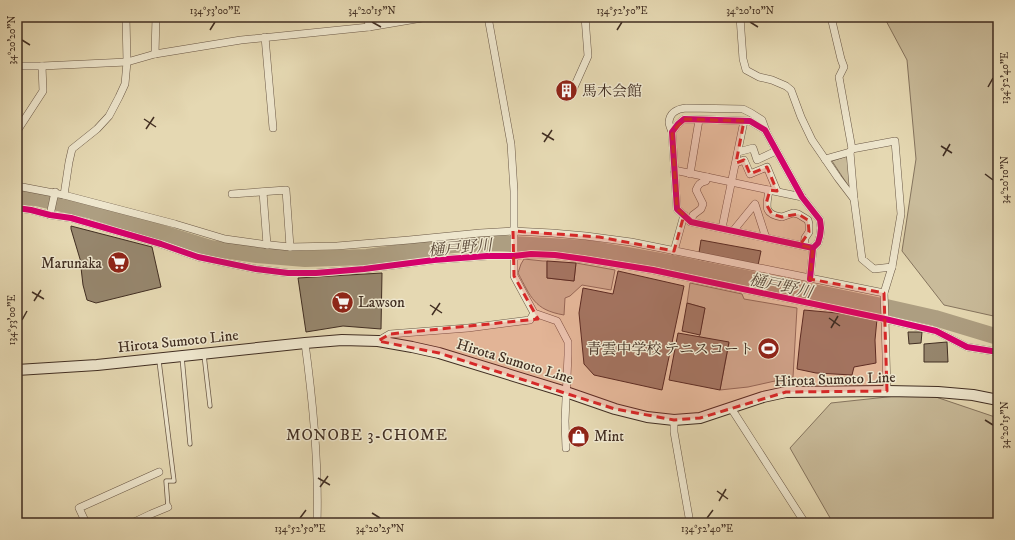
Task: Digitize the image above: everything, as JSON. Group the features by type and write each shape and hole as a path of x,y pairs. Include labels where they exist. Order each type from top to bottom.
{"main road":[{"name":"Hirota Sumoto Line","path":"17,370 97,365 305,342 342,340 378,341 439,353 566,392 615,409 647,417 674,420 700,418 763,397 786,392 938,392 973,395 998,400"}],"street":[{"path":"64,195 72,149 97,129 109,116 125,84 127,62 126,17"},
{"path":"156,17 156,54"},
{"path":"368,17 369,27"},
{"path":"17,66 127,62 156,54 240,40 369,27 428,17"},
{"path":"488,17 511,144 514,191 514,276 534,313 557,321 568,342 565,421 566,448"},
{"path":"571,94 588,56 584,17"},
{"path":"740,17 743,59 746,70 759,77 772,80 786,86 791,90 805,128 854,199"},
{"path":"831,17 844,67 839,77 851,150 854,199 862,259 874,269 892,267"},
{"path":"264,38 273,128"},
{"path":"17,131 43,91 42,66"},
{"path":"810,279 813,248 818,243 820,236 820,220 802,197 766,132 762,120 743,110 686,108 677,109 672,114 669,122 672,132 677,210 691,222 813,248"},
{"path":"672,132 684,119 750,121 766,132"},
{"path":"690,174 699,120"},
{"path":"722,228 744,121"},
{"path":"825,159 851,150 895,141 901,214 892,267 884,293 887,391"},
{"path":"738,152 753,148 757,160 776,151"},
{"path":"736,163 744,160 750,174 767,167 773,191 766,204 768,210 772,214 782,218 793,213 798,214 808,220 809,232 805,238 804,246"},
{"path":"674,170 802,197"},
{"path":"691,222 693,215 701,209 703,204 696,190 698,185 706,180 707,177"},
{"path":"17,186 55,192 176,224 225,239 268,245 290,247 337,246 513,231 552,233 599,237 631,242 884,293"},
{"path":"232,194 286,190 290,247"},
{"path":"50,215 55,192"},
{"path":"263,192 268,245"},
{"path":"733,230 756,204 766,238"},
{"path":"17,208 70,218 161,244 198,257 256,269 288,273 316,273 487,256 514,256 531,254 584,259 654,270 885,319 936,331 967,347 998,352"},
{"path":"674,251 684,215"},
{"path":"378,341 390,334 468,328 530,320 534,313"},
{"path":"305,342 311,390 316,459 317,523"},
{"path":"731,408 805,523"},
{"path":"674,420 674,432 690,523"},
{"path":"86,523 79,508 159,472"},
{"path":"132,523 168,508"}],"lane":[{"path":"204,354 210,406"},
{"path":"182,356 190,444"},
{"path":"159,358 174,481 166,481 168,508"}],"highlighted area":[{"path":"684,119 744,121 736,163 744,160 750,174 767,167 777,191 770,190 766,204 772,214 782,217 798,214 808,220 809,232 800,245 813,248 810,279 884,293 887,391 786,392 700,418 674,420 615,409 439,353 378,341 390,334 538,319 514,276 513,231 599,237 674,251 684,215 677,209 672,132"}],"shaded area":[{"path":"884,17 998,17 998,317 944,305 902,251 916,159 907,60"},
{"path":"847,156 851,190 832,161"},
{"path":"524,259 547,261 547,278 574,281 576,263 615,270 611,290 582,285 570,296 565,298 564,315 554,313 540,306 530,296 526,289 518,273"},
{"path":"690,283 742,294 744,299 797,308 793,377 748,387 720,390 729,343 699,337 705,308 687,303"},
{"path":"924,393 998,418 998,523 833,523 790,448 831,403"}],"building":[{"name":"馬木会館","path":"563,86 571,88 567,99 560,97"},
{"name":"Marunaka","path":"71,226 152,247 161,287 96,303 87,300 83,285 80,259"},
{"path":"701,240 761,251 757,270 698,259"},
{"path":"547,261 576,263 574,281 547,278"},
{"path":"618,271 684,286 662,390 594,375 584,364 579,313 583,288 613,294"},
{"name":"Lawson","path":"382,273 381,329 343,326 306,332 298,278"},
{"path":"687,303 705,308 700,335 682,331"},
{"path":"804,310 859,315 877,319 875,340 876,363 854,367 852,375 816,373 797,369"},
{"path":"908,332 922,332 921,343 909,344"},
{"path":"678,333 729,342 720,390 669,380"},
{"path":"947,342 948,362 924,362 924,344"}],"waterway":[{"name":"樋戸野川","path":"17,197 36,198 92,211 210,248 257,255 305,259 367,257 453,245 494,243 587,248 678,264 882,306 935,318 998,337"}],"cycle path":[{"path":"810,279 813,248 818,243 820,236 820,220 802,197 765,130 750,121 684,119 678,124 672,132 677,209 691,222 813,248"},
{"path":"17,208 71,218 161,244 198,257 256,269 288,273 316,273 364,269 434,260 487,256 514,256 531,254 555,255 584,259 653,270 885,319 936,331 967,347 998,352"}],"place":[{"name":"馬木会館","path":"566,91"},
{"name":"Marunaka","path":"118,263"},
{"name":"Lawson","path":"342,302"},
{"name":"青雲中学校 テニスコート","path":"769,349"},
{"name":"Mint","path":"579,436"}],"district":[{"name":"MONOBE 3-CHOME","path":"367,434"}]}
